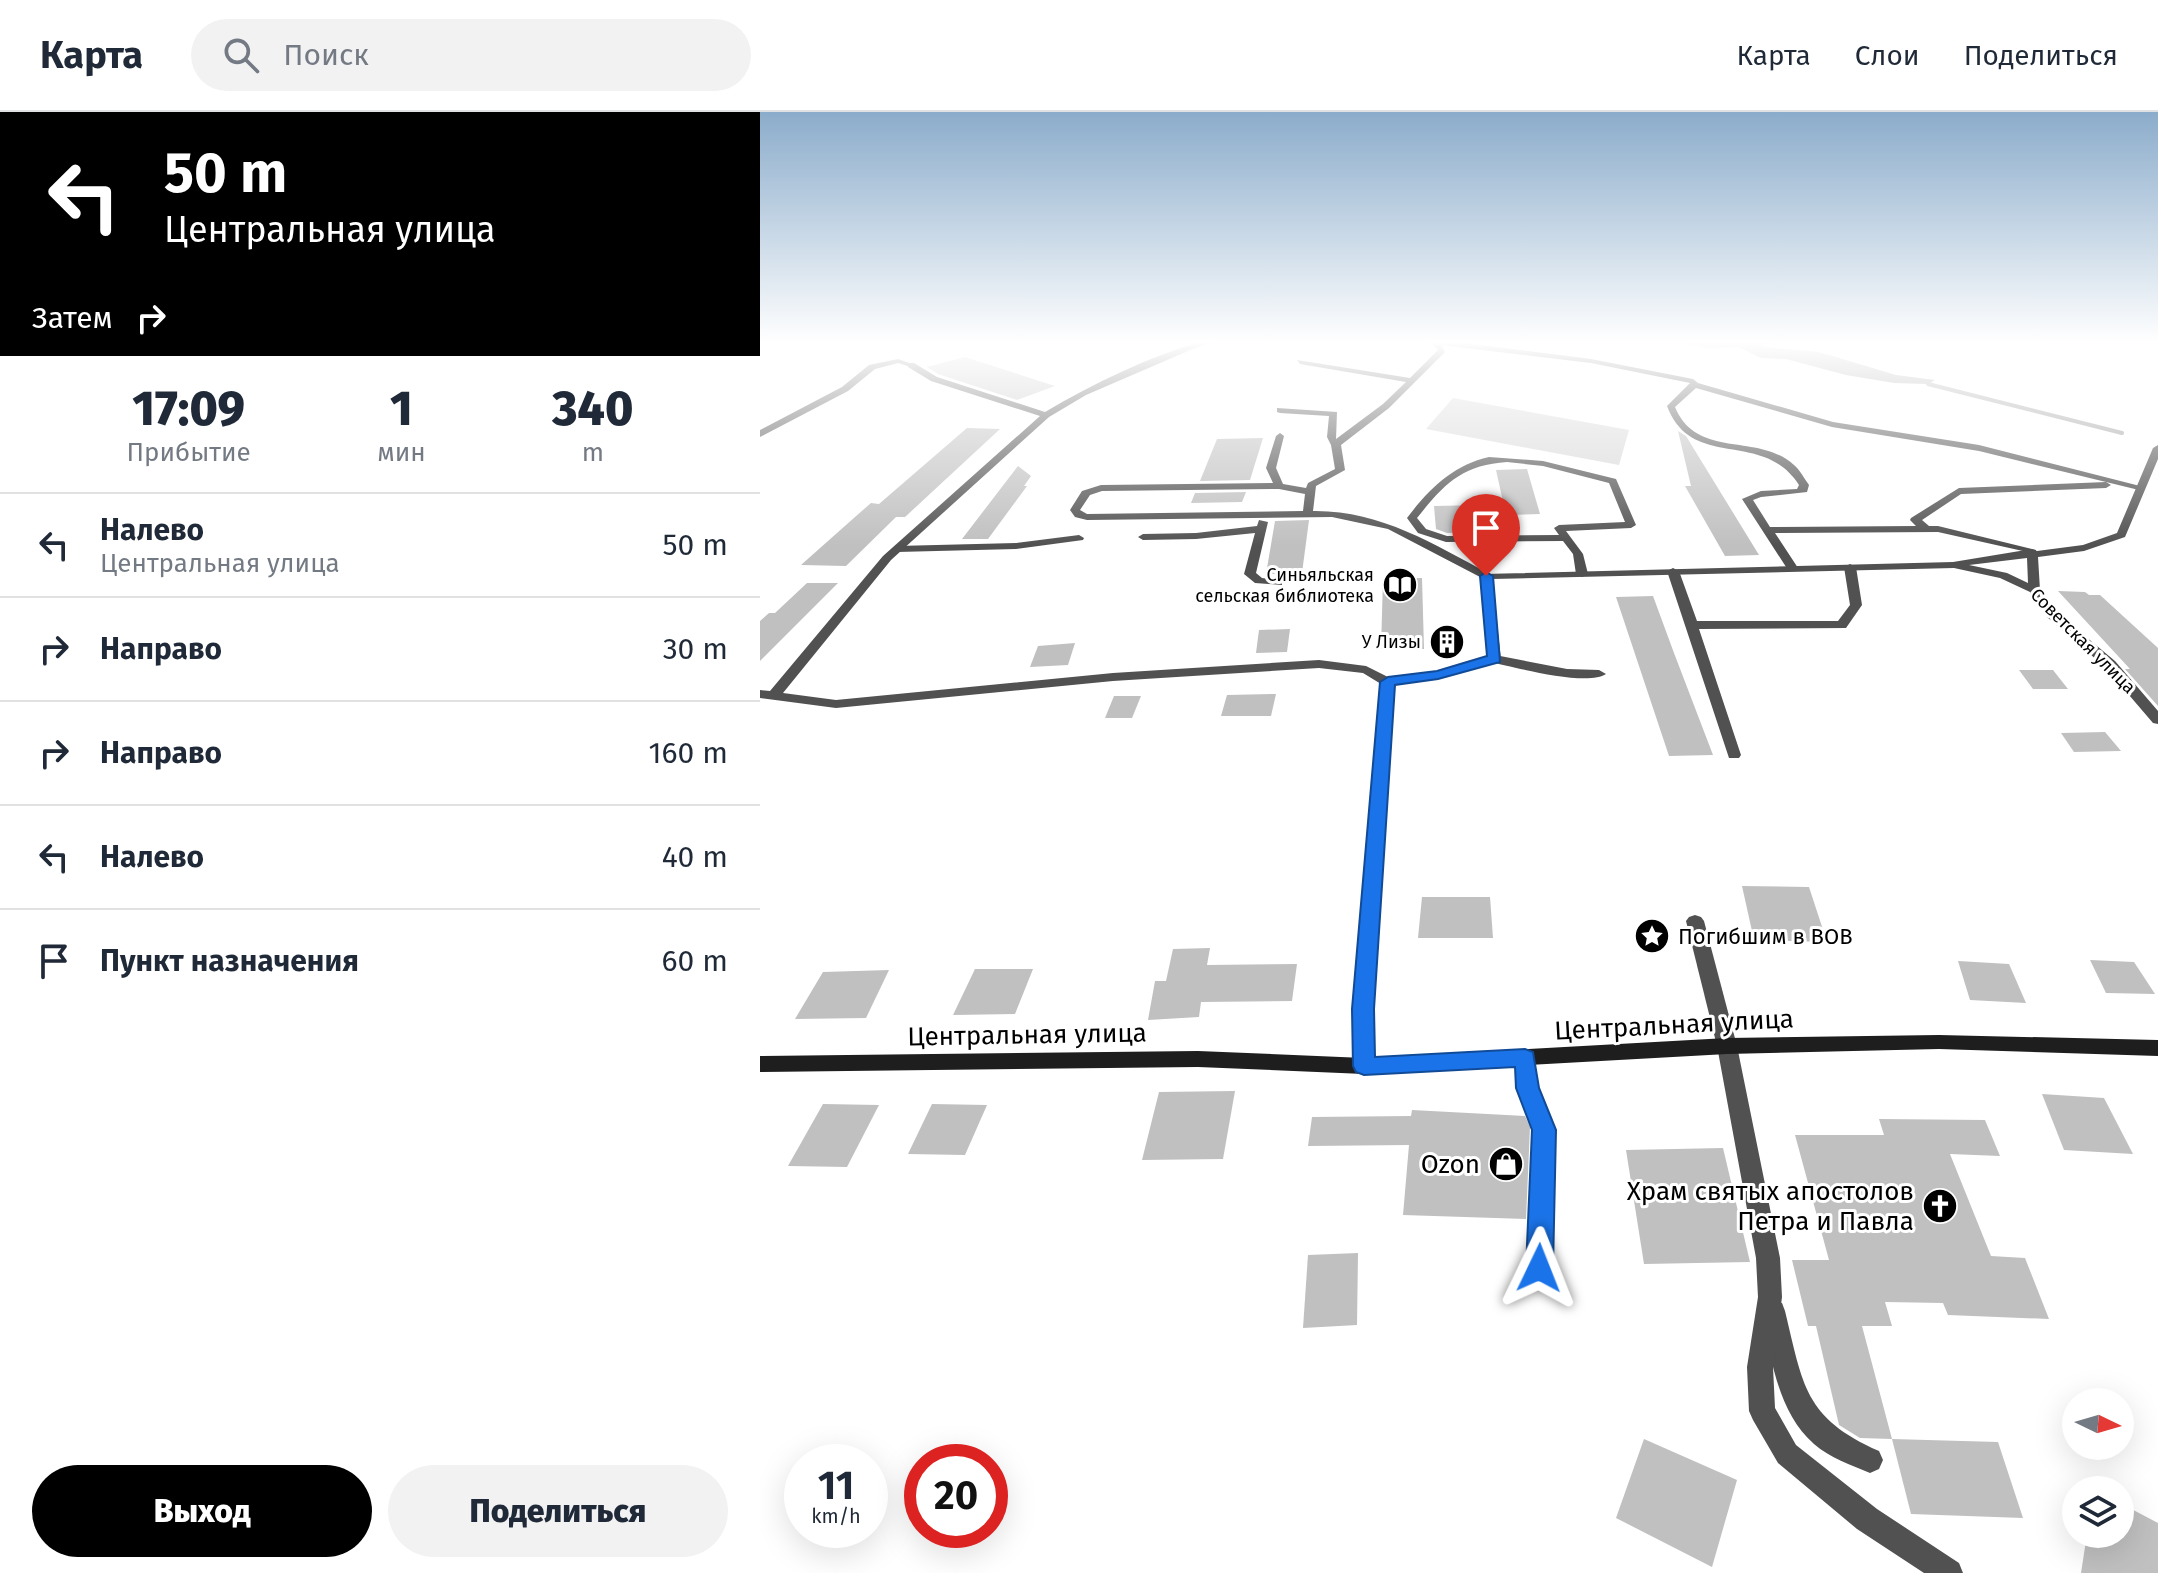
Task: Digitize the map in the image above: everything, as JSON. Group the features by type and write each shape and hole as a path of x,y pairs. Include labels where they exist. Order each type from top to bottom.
{"street":[{"path":"760,434 807,409"},
{"path":"1028,409 1046,415"},
{"path":"775,694 897,549 1056,409"},
{"path":"1336,445 1382,409"},
{"path":"1672,409 1678,425 1690,434 1788,464 1804,485 1804,490 1798,492 1766,493 1747,499 1792,568"},
{"path":"1784,409 1832,424 1979,448 2139,487"},
{"path":"1280,410 1334,414 1331,437 1336,445 1340,470 1313,482 1308,513"},
{"path":"1279,486 1271,468 1280,436"},
{"path":"1310,492 1279,486 1101,488 1086,493 1075,510 1087,517 1308,513 1361,519 1391,527 1486,576 1953,565 1976,558 2084,547 2121,535 2158,448"},
{"path":"1566,538 1446,539 1422,531 1412,518 1425,500 1469,464 1499,460 1526,461 1613,481 1631,525 1559,528 1578,554 1582,574"},
{"path":"1925,528 1915,520 1935,503 1959,491 2087,484 2139,487"},
{"path":"1266,513 1250,574 1259,581 1278,583"},
{"path":"1143,537 1196,536 1262,529"},
{"path":"1767,530 1938,529 2032,552"},
{"path":"897,549 1016,546 1079,538"},
{"path":"2032,552 2034,590"},
{"name":"Советская улица","path":"1953,565 2003,575 2034,590 2051,614 2110,664 2158,720"},
{"path":"1693,625 1842,625 1856,605 1850,567"},
{"path":"1673,571 1734,755"},
{"path":"1486,576 1495,659"},
{"path":"760,694 836,704 1113,677 1319,664 1366,670 1388,682 1438,675 1495,659 1567,673 1599,674"},
{"path":"1364,1066 1363,1009 1388,682"},
{"path":"1695,921 1727,1046 1768,1258 1770,1297 1793,1392 1807,1421 1827,1442 1870,1460"},
{"name":"Центральная улица","path":"760,1064 1198,1059 1364,1066 1727,1046 1939,1042 2158,1048"},
{"path":"1525,1058 1528,1088 1544,1130 1539,1268"},
{"path":"1770,1297 1760,1367 1762,1411 1787,1454 1867,1519 1949,1573"}],"shaded area":[{"path":"1443,409 1514,409 1629,430 1619,465 1426,429"}],"building":[{"path":"967,428 1000,429 905,517 896,517 846,566 801,565 871,503 879,504"},
{"path":"1678,431 1686,436 1759,555 1725,556 1685,486 1691,486"},
{"path":"1263,438 1250,480 1200,481 1217,439"},
{"path":"1018,466 1031,476 1024,486 1027,486 988,539 962,539"},
{"path":"1527,469 1540,514 1506,515 1496,470"},
{"path":"1246,492 1242,502 1191,503 1195,493"},
{"path":"1482,505 1487,532 1447,533 1436,529 1434,506"},
{"path":"1309,520 1302,573 1266,574 1275,521"},
{"path":"1422,578 1424,649 1381,649 1383,579"},
{"path":"807,583 838,583 760,661 760,621 769,613 775,613"},
{"path":"2058,591 2100,595 2158,648 2158,706 2125,669 2130,669"},
{"path":"1653,596 1713,755 1669,756 1616,597"},
{"path":"1290,629 1287,652 1256,653 1259,630"},
{"path":"1075,643 1068,665 1030,667 1038,646"},
{"path":"2019,670 2053,670 2068,689 2033,689"},
{"path":"1276,694 1271,716 1221,716 1227,695"},
{"path":"1114,696 1141,696 1132,718 1105,718"},
{"path":"2105,732 2121,751 2074,752 2061,733"},
{"path":"1742,886 1809,887 1827,942 1754,940"},
{"path":"1422,897 1490,897 1493,938 1418,938"},
{"path":"1210,948 1207,965 1297,964 1292,1001 1201,1002 1199,1017 1148,1020 1155,981 1166,981 1173,949"},
{"path":"2090,960 2134,962 2155,994 2106,993"},
{"path":"1958,961 2009,964 2026,1003 1970,1000"},
{"path":"975,969 1033,969 1015,1014 953,1015"},
{"path":"889,970 866,1018 795,1019 823,972"},
{"path":"1235,1091 1223,1159 1142,1160 1159,1092"},
{"path":"2042,1094 2104,1098 2133,1154 2064,1150"},
{"path":"823,1104 879,1105 847,1167 788,1166"},
{"path":"932,1104 987,1105 965,1155 908,1154"},
{"path":"1412,1110 1525,1116 1530,1127 1526,1219 1403,1215 1409,1145 1308,1146 1312,1117 1411,1116"},
{"path":"1879,1119 1985,1120 2000,1156 1950,1154 1991,1256 2025,1258 2049,1319 1948,1315 1943,1303 1885,1302 1892,1326 1862,1326 1892,1439 1860,1438 1839,1425 1816,1326 1808,1326 1792,1260 1829,1260 1795,1135 1884,1135"},
{"path":"1723,1148 1750,1262 1644,1264 1626,1150"},
{"path":"1358,1253 1357,1325 1303,1328 1308,1255"},
{"path":"1644,1439 1737,1480 1712,1567 1616,1518"},
{"path":"1892,1439 1998,1442 2023,1518 1911,1514"},
{"path":"2134,1510 2158,1523 2158,1573 2081,1573 2085,1548 2134,1548"}],"waterway":[{"path":"2028,409 2122,433"}],"place":[{"name":"Синьяльская сельская библиотека","path":"1400,585"},
{"name":"У Лизы","path":"1447,642"},
{"name":"Погибшим в ВОВ","path":"1652,936"},
{"name":"Ozon","path":"1506,1164"},
{"name":"Храм святых апостолов Петра и Павла","path":"1940,1206"}],"route":[{"path":"1486,576 1495,659 1438,675 1388,682 1363,1009 1364,1066 1525,1058 1528,1088 1544,1130 1539,1268"}]}
